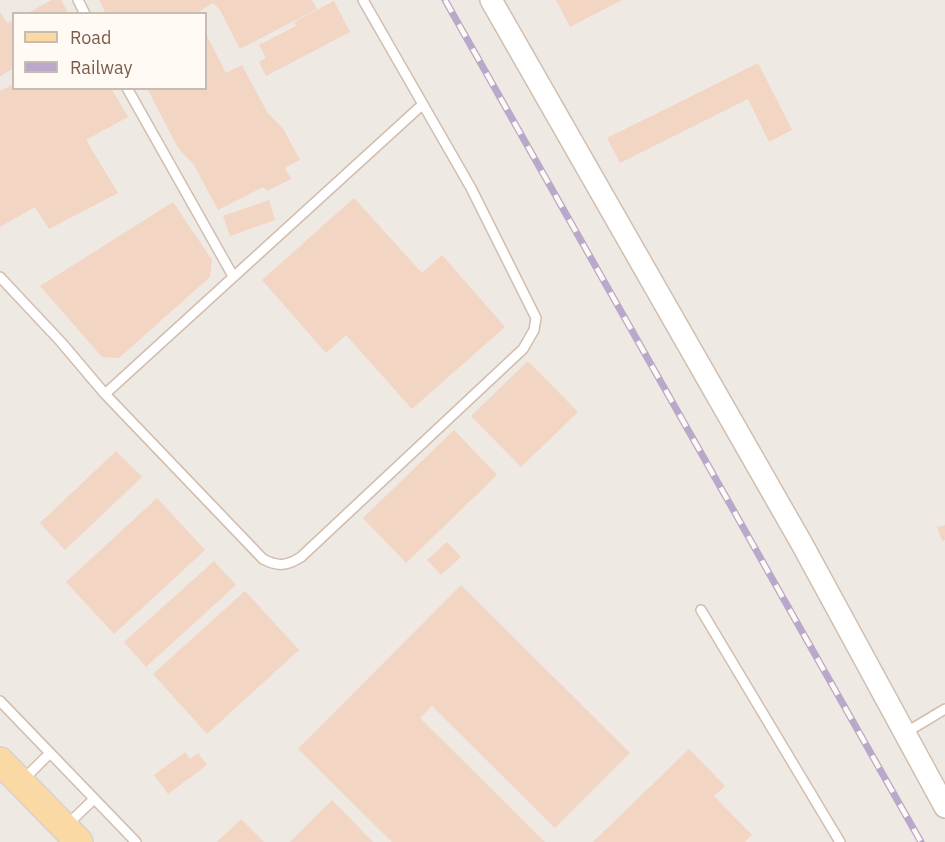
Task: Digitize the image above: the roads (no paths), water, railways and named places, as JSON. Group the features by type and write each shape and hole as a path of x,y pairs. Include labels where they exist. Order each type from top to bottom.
{"main road":[{"path":"0,761 10,785 65,837"}],"street":[{"path":"491,0 802,544 945,807"}],"lane":[{"path":"0,277 61,342 105,394 262,559 280,566 291,563 301,556 523,349 534,330 537,318 471,188 363,0"},
{"path":"128,90 232,276"},
{"path":"105,394 422,105"},
{"path":"701,610 840,842"},
{"path":"0,701 136,842"},
{"path":"904,732 945,709"},
{"path":"10,785 50,753"},
{"path":"65,837 94,799"}],"railway":[{"path":"445,0 921,842"}]}
